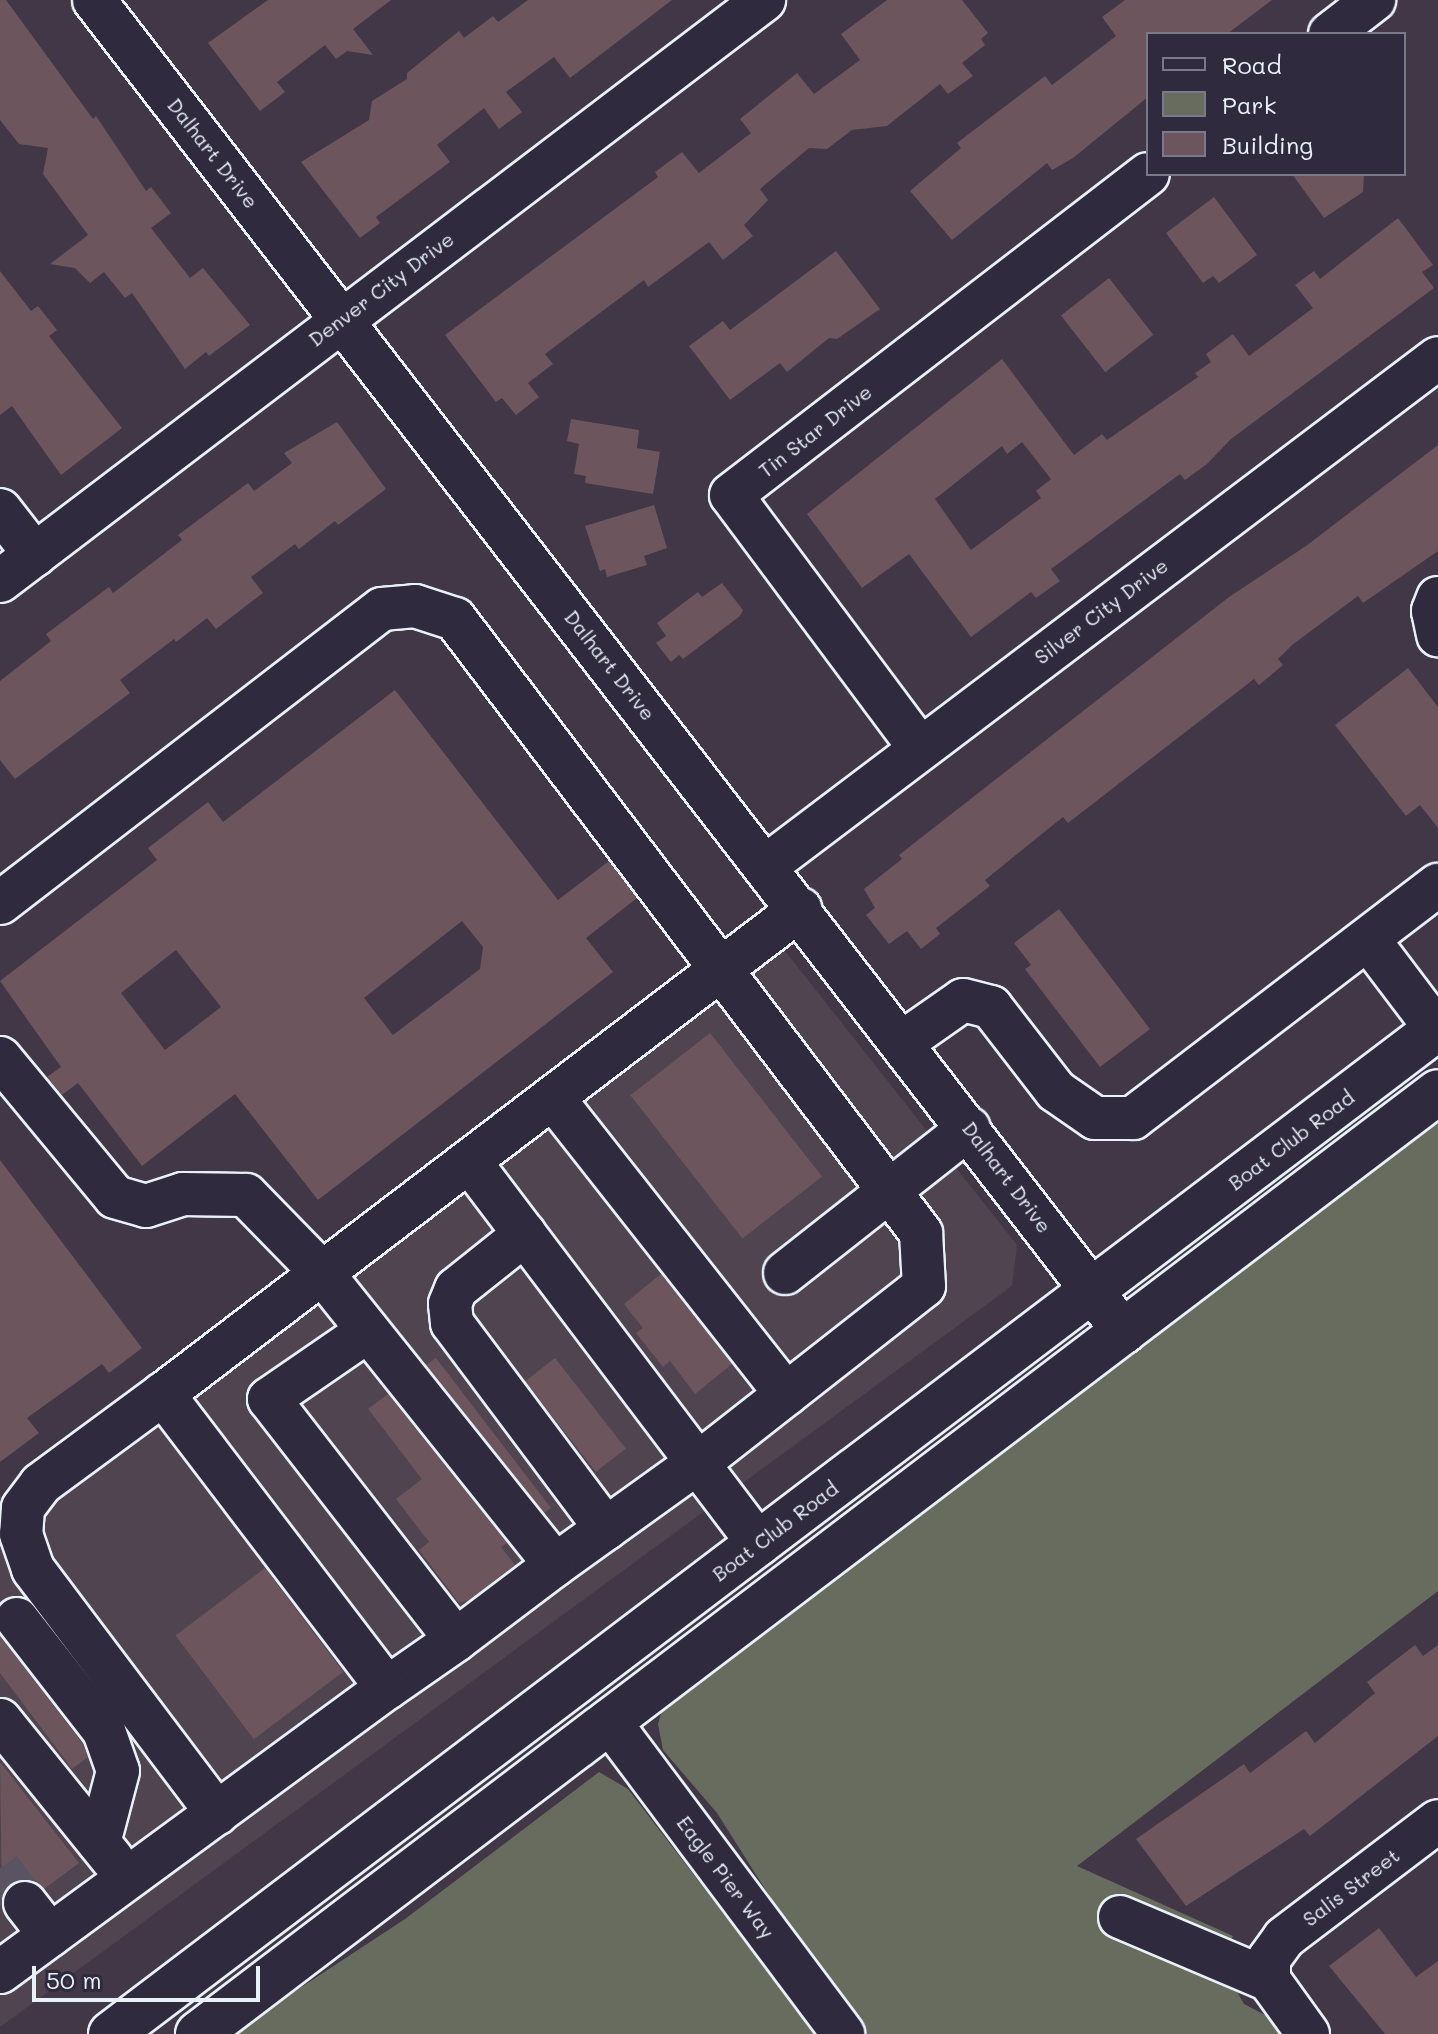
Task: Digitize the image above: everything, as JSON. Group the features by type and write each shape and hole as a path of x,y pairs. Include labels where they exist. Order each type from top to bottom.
{"main road":[{"name":"Boat Club Road","path":"111,2034 1437,1029"},
{"path":"198,2034 1438,1092"}],"street":[{"name":"Denver City Drive","path":"0,581 764,0"},
{"path":"1333,32 1374,0"},
{"name":"Dalhart Drive","path":"103,3 341,319 903,1042 1124,1332"},
{"name":"Tin Star Drive","path":"919,747 731,495 1146,176"},
{"name":"Silver City Drive","path":"766,866 919,747 1438,358"},
{"path":"0,510 35,555"},
{"path":"1438,598 1433,611 1438,635"},
{"path":"0,903 382,609 415,606 455,619 889,1187 921,1233 924,1286 697,1463 127,1878 38,1919 0,1972"},
{"path":"903,1042 963,1000 991,1007 1056,1091 1095,1118 1133,1118 1438,885"},
{"path":"217,1813 33,1569 21,1534 23,1508 41,1484 323,1274 800,909"},
{"path":"1368,939 1437,1029"},
{"path":"0,1058 115,1197 146,1206 183,1194 246,1195 323,1274 555,1565"},
{"path":"553,1098 786,1394"},
{"path":"785,1273 889,1187 969,1128"},
{"path":"470,1162 759,1544"},
{"path":"525,1234 456,1289 450,1304 452,1323 606,1529"},
{"path":"368,1331 269,1399 456,1640"},
{"path":"163,1394 387,1688"},
{"path":"7,1607 104,1731 118,1771 99,1843"},
{"path":"0,1720 127,1878"},
{"name":"Eagle Pier Way","path":"609,1721 843,2034"},
{"name":"Salis Street","path":"1269,1969 1284,1938 1438,1821"},
{"path":"1120,1917 1269,1969 1308,2034"}],"shaded area":[{"path":"759,918 1017,1245 1012,1286 0,2027 0,1497"}],"green space":[{"path":"1438,1117 1438,1591 1077,1866 1233,1936 1226,1952 1231,1981 1244,2004 1269,2017 1282,2034 864,2034 834,1998 717,1813 663,1750 658,1724 664,1703"},
{"path":"599,1772 628,1789 816,2034 230,2034 405,1919"}],"building":[{"path":"0,0 6,0 93,119 96,116 146,191 151,187 171,213 151,228 190,278 203,268 250,325 209,356 206,352 185,369 132,293 125,298 104,272 90,283 75,268 50,264 88,235 43,174 48,148 19,144 0,120"},
{"path":"268,0 391,0 353,29 373,55 347,51 336,59 325,45 277,82 285,92 260,111 208,43"},
{"path":"528,0 672,0 570,78 554,57 506,92 522,112 499,129 484,108 437,145 450,162 376,217 380,223 360,238 301,162 369,120 372,101 407,79 407,73 459,31 464,38 493,16 498,22"},
{"path":"887,0 962,0 988,33 981,39 985,45 962,63 973,76 948,94 940,84 887,126 852,130 827,149 809,148 760,189 768,200 744,225 753,236 723,260 709,242 648,287 644,280 545,354 553,364 528,383 539,397 516,415 502,398 496,402 445,335 658,177 655,172 682,152 699,173 751,133 740,119 797,73 814,94 860,60 841,34"},
{"path":"1125,0 1272,0 1230,32 1146,32 1146,99 1073,158 1052,170 1047,163 952,240 910,191 961,148 957,143 1045,76 1052,85 1116,36 1102,17"},
{"path":"1293,176 1364,176 1363,192 1324,218"},
{"path":"1214,197 1257,255 1219,283 1213,276 1203,283 1166,233"},
{"path":"1398,218 1433,265 1422,272 1434,288 1231,439 1207,464 1185,480 1180,474 1051,569 1060,581 1036,598 1031,592 971,637 909,554 862,588 807,514 1002,359 1074,455 1102,434 1107,440 1198,377 1195,373 1211,362 1206,354 1233,334 1249,356 1313,308 1295,285 1314,271 1320,279","holes":["1022,442 1051,479 1036,491 1041,498 971,550 935,499 1002,446 1007,454"]},
{"path":"836,251 880,309 837,339 829,338 787,372 780,363 730,400 689,346 723,321 730,330"},
{"path":"0,271 31,311 38,306 57,330 49,336 122,428 61,475 12,406 0,415"},
{"path":"1109,278 1153,335 1105,372 1061,316"},
{"path":"571,419 639,430 637,448 660,452 653,494 585,483 586,476 574,474 579,444 567,441"},
{"path":"337,422 386,489 338,525 335,521 299,549 295,544 251,577 263,593 216,629 207,618 176,642 174,639 120,680 130,693 15,779 0,760 0,681 51,641 46,634 109,587 113,593 182,540 178,535 248,483 254,491 292,463 284,453"},
{"path":"1438,445 1438,551 1363,603 1358,596 1292,645 1278,659 1283,665 1259,685 1254,679 1068,823 1063,817 985,880 990,886 936,928 940,934 921,949 907,931 889,944 866,915 875,908 864,889 902,859 899,855 1229,597 1306,546"},
{"path":"654,505 667,548 644,556 647,565 607,577 605,569 600,571 585,526"},
{"path":"722,583 743,610 740,616 683,659 679,655 671,662 656,643 666,636 657,623 698,592 702,597"},
{"path":"1408,668 1438,707 1438,828 1420,805 1406,816 1335,725"},
{"path":"395,690 558,900 609,861 637,898 586,938 613,972 318,1200 235,1094 142,1166 78,1083 62,1095 47,1077 61,1067 0,981 157,860 148,848 208,802 223,822","holes":["462,921 483,947 480,969 393,1035 364,998","176,950 221,1007 165,1050 121,993"]},
{"path":"1059,909 1150,1029 1100,1067 1025,969 1031,965 1014,943"},
{"path":"710,1033 822,1176 742,1239 630,1095"},
{"path":"0,1160 142,1348 109,1373 102,1364 27,1418 39,1433 0,1462"},
{"path":"661,1274 732,1364 695,1394 670,1361 663,1367 636,1333 643,1328 624,1304"},
{"path":"436,1358 551,1508 544,1513 426,1365"},
{"path":"555,1358 626,1449 596,1472 525,1381"},
{"path":"388,1394 507,1543 501,1547 515,1565 469,1600 459,1603 419,1550 429,1542 396,1499 422,1479 368,1409"},
{"path":"265,1568 343,1672 254,1739 176,1635"},
{"path":"0,1636 83,1744 88,1757 72,1769 0,1673"},
{"path":"1415,1645 1423,1656 1438,1645 1438,1736 1310,1836 1304,1829 1186,1906 1136,1839 1244,1764 1250,1773 1306,1731 1315,1743 1375,1693 1367,1682"},
{"path":"0,1762 79,1863 44,1889 33,1881 11,1884 2,1900"},
{"path":"1379,1928 1416,1977 1438,1961 1438,2034 1385,2034 1329,1966"}],"tunnel":[{"path":"0,1868 25,1903"}]}
